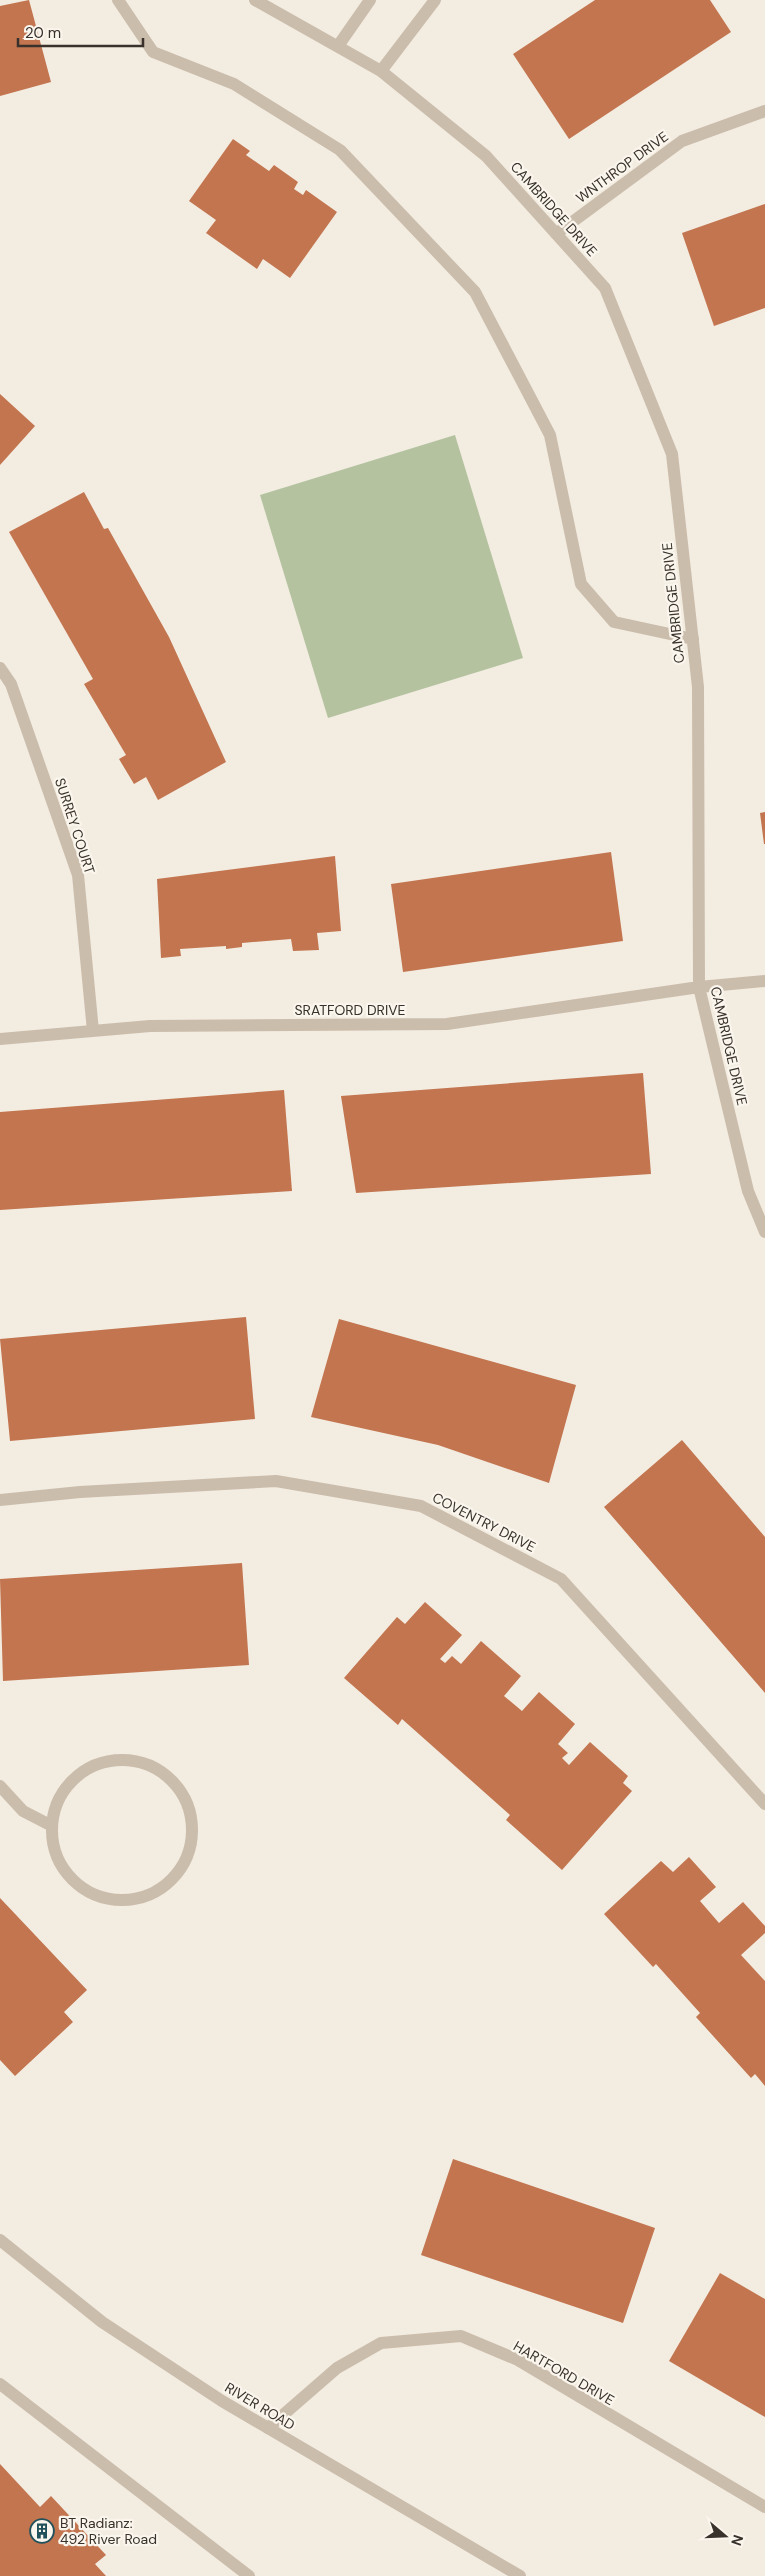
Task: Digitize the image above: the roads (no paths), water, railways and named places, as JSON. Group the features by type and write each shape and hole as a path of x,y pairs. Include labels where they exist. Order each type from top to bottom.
{"street":[{"path":"118,0 153,52 234,84 340,150 475,292 550,434 581,584 614,622 693,640"},
{"name":"CAMBRIDGE DRIVE","path":"255,0 381,71 486,156 605,288 672,454 698,687 699,987 748,1191 765,1232"},
{"path":"338,46 370,0"},
{"path":"381,71 435,0"},
{"name":"WNTHROP DRIVE","path":"556,234 682,141 765,111"},
{"name":"SURREY COURT","path":"0,668 11,684 78,875 93,1031"},
{"name":"SRATFORD DRIVE","path":"0,1039 150,1026 447,1024 699,987 765,981"},
{"name":"COVENTRY DRIVE","path":"0,1500 80,1492 276,1481 421,1506 561,1579 765,1804"},
{"path":"126,1759 152,1766 174,1782 188,1806 192,1833 185,1860 169,1882 146,1896 118,1900 92,1894 70,1877 56,1853 52,1826 58,1799 75,1777 99,1763 126,1759"},
{"path":"0,1786 23,1811 52,1826"},
{"name":"RIVER ROAD","path":"0,2240 102,2322 268,2428 520,2576"},
{"name":"HARTFORD DRIVE","path":"268,2428 337,2368 381,2343 461,2336 518,2360 765,2507"},
{"path":"0,2384 248,2576"}],"place":[{"name":"BT Radianz: 492 River Road","path":"42,2531"}]}
